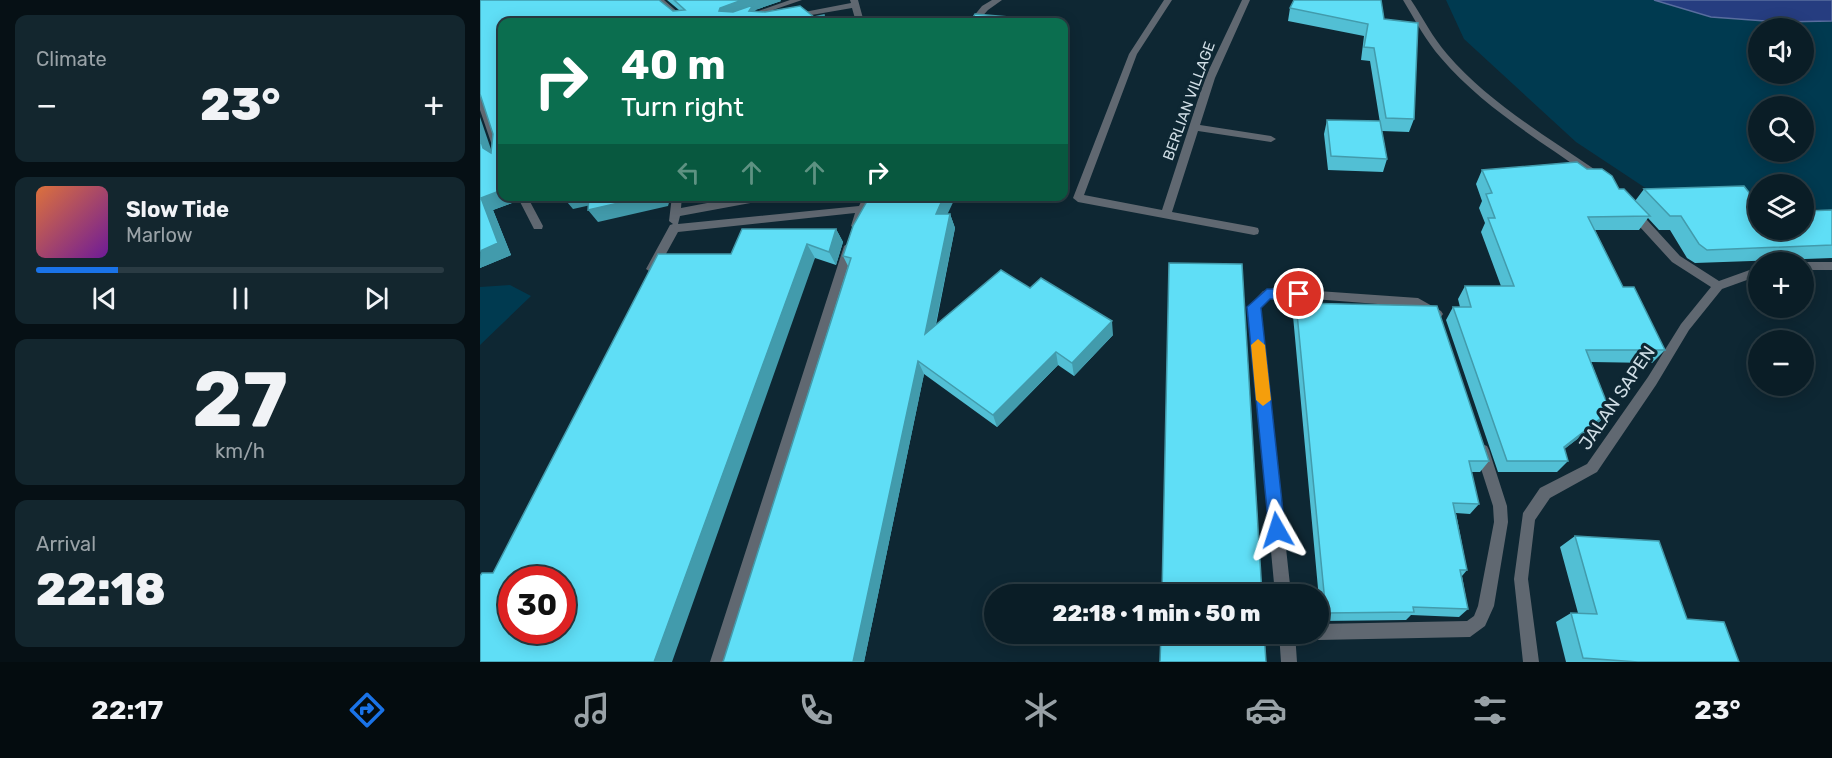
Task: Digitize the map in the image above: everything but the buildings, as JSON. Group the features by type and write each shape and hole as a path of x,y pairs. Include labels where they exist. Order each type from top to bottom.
{"street":[{"path":"659,0 680,18"},
{"path":"743,18 798,0"},
{"path":"976,18 985,8 998,0"},
{"path":"1168,0 1133,54 1078,198 1254,231"},
{"name":"BERLIAN VILLAGE","path":"1166,214 1210,78 1246,0"},
{"path":"1407,0 1429,37 1451,64 1492,103 1596,176"},
{"path":"786,18 854,3 859,18"},
{"path":"480,96 498,148"},
{"path":"1194,127 1271,139"},
{"path":"1621,200 1677,259 1718,285 1748,274"},
{"path":"525,201 538,226"},
{"path":"647,280 674,228 676,201"},
{"path":"675,213 740,201"},
{"path":"718,662 862,209 867,201"},
{"path":"674,228 862,209"},
{"path":"1814,266 1832,266"},
{"name":"JALAN SAPEN","path":"1531,662 1521,579 1528,518 1545,493 1592,468 1652,381 1684,327 1718,285"},
{"path":"1282,584 1254,307 1267,294 1275,292 1408,302 1430,308 1437,314 1441,325"},
{"path":"1329,632 1470,629 1480,621 1486,606 1500,522 1500,506 1478,438"},
{"path":"1288,644 1289,662"}],"shaded area":[{"path":"1446,0 1654,0 1711,17 1748,20 1748,84 1814,84 1814,21 1832,21 1832,213 1814,208 1814,174 1748,174 1748,194 1734,191 1650,191 1576,142 1464,39"},
{"path":"510,285 531,296 480,345 480,287"}],"water":[{"path":"1654,0 1832,0 1832,21 1814,21 1814,18 1748,20 1711,17"}],"slow traffic":[{"path":"1258,345 1263,400"}],"route":[{"path":"1277,530 1254,307 1267,294 1275,292 1299,294"}]}
